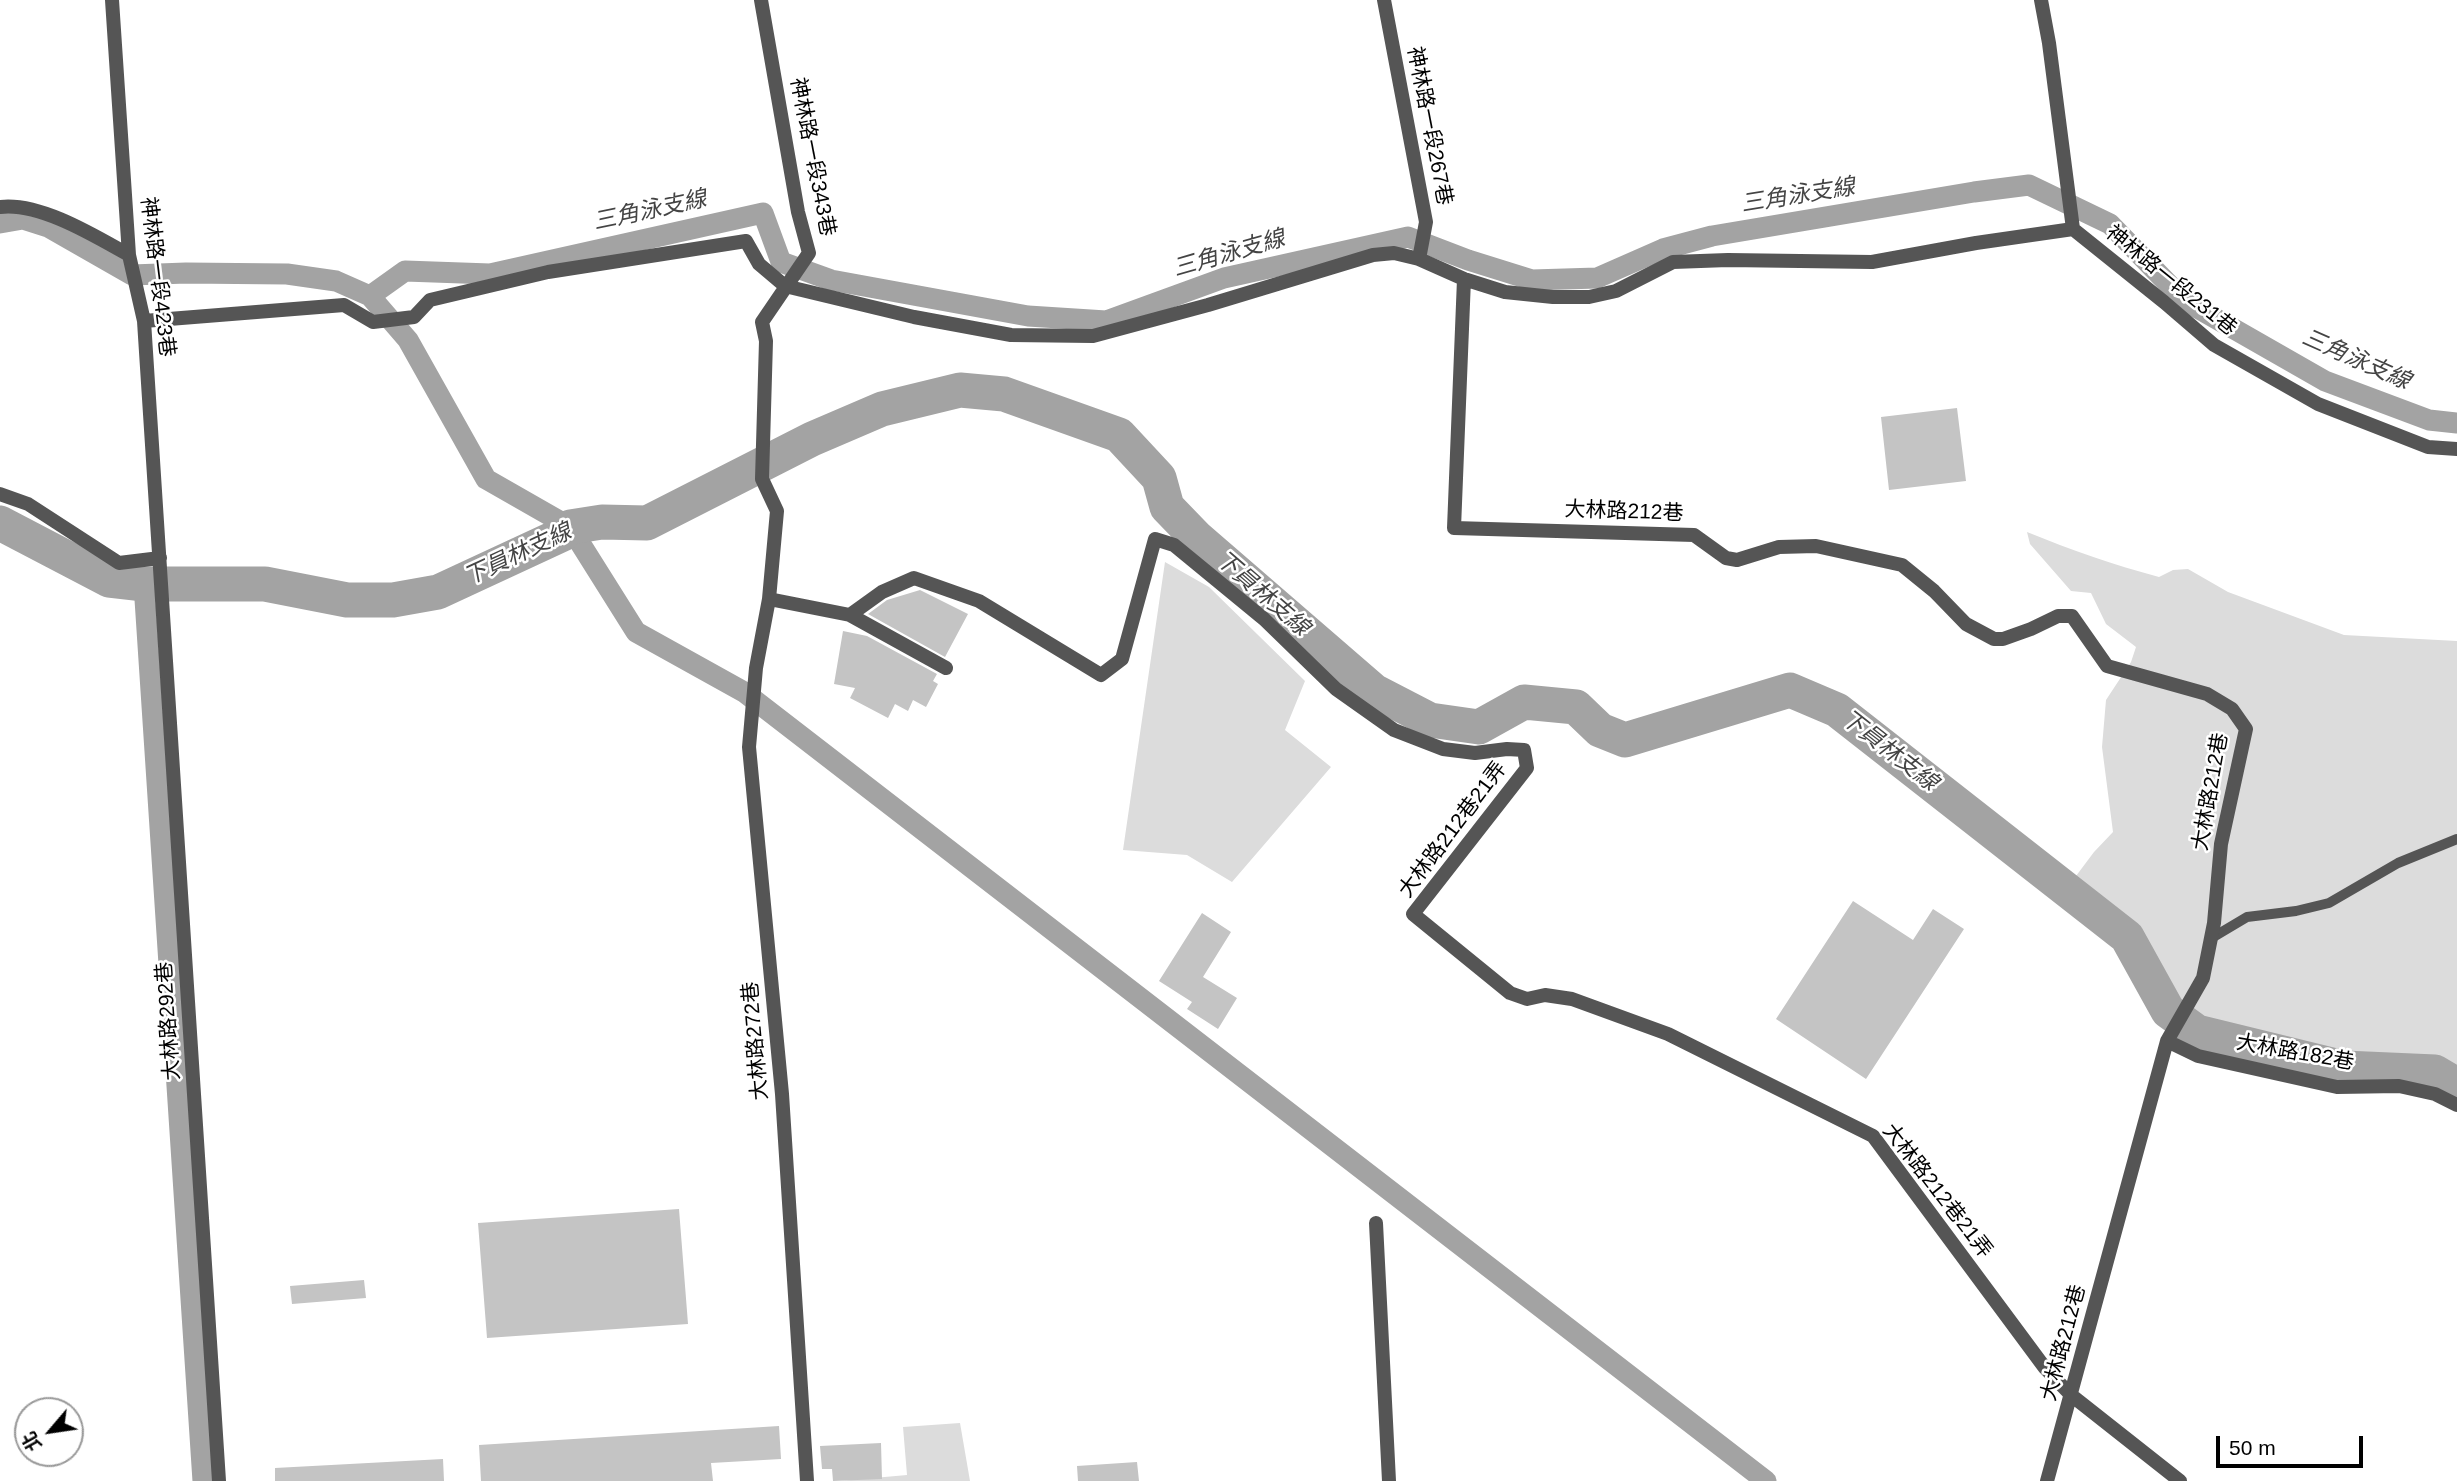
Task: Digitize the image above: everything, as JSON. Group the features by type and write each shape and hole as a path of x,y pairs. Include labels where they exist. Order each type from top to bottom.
{"street":[{"name":"神林路一段423巷","path":"112,0 129,255 144,321 160,558"},
{"name":"神林路一段343巷","path":"761,0 798,212 809,253 762,323 766,341 762,479 777,511 769,599"},
{"name":"神林路一段267巷","path":"1384,0 1426,222 1419,259"},
{"name":"神林路一段231巷","path":"2041,0 2073,229 2214,345 2318,404 2428,447 2457,449"},
{"path":"0,206 13,205 75,225 129,255"},
{"path":"144,321 344,305 373,322 414,317 430,300 548,272 746,241 759,264 785,286 914,317 1011,335 1093,336 1208,305 1373,255 1394,253 1419,259 1464,279 1504,292 1589,298 1616,291 1673,262 1872,262 2073,229"},
{"name":"大林路212巷","path":"1464,279 1454,528 1694,535 1726,558 1737,559 1779,547 1816,546 1902,565 1934,590 1966,624 1994,639 2022,632 2058,617 2073,616 2107,666 2207,694 2232,709 2246,729 2221,845 2203,978 2168,1041 2048,1481"},
{"path":"0,494 28,504 119,562 160,558"},
{"name":"大林路212巷21弄","path":"850,615 882,592 914,578 979,601 1101,675 1122,659 1154,539 1174,545 1206,570 1264,620 1336,689 1394,730 1443,748 1475,753 1524,750 1527,768 1413,914 1510,993 1527,999 1545,995 1573,999 1668,1034 1873,1136 2045,1368 2071,1395 2180,1481"},
{"name":"大林路292巷","path":"160,558 219,1481"},
{"path":"769,599 850,615 946,668"},
{"name":"大林路272巷","path":"769,599 756,667 750,747 782,1094 807,1481"},
{"name":"大林路182巷","path":"2168,1041 2198,1056 2337,1087 2399,1086 2435,1094 2457,1105"},
{"path":"1376,1223 1389,1481"}],"lane":[{"path":"2210,939 2248,917 2329,904 2398,863 2457,839"}],"shaded area":[{"path":"2027,532 2093,557 2159,577 2173,570 2188,569 2228,592 2344,635 2457,641 2457,1077 2431,1063 2347,1059 2203,1021 2179,1002 2133,934 2076,876 2113,832 2102,747 2106,700 2131,662 2136,647 2106,624 2091,593 2071,591 2030,544"},
{"path":"1165,562 1209,587 1305,681 1285,730 1331,767 1232,882 1187,855 1123,850"},
{"path":"960,1423 970,1481 840,1481 907,1475 903,1427"}],"building":[{"path":"1957,408 1966,481 1889,490 1881,417"},
{"path":"920,590 968,614 945,657 868,614 887,600"},
{"path":"843,631 867,636 937,674 933,681 938,684 926,707 913,700 908,711 895,704 888,718 850,698 855,688 834,684"},
{"path":"1853,901 1913,940 1933,909 1964,929 1866,1079 1776,1019"},
{"path":"1202,913 1231,932 1203,977 1237,998 1218,1029 1187,1009 1192,1002 1159,981"},
{"path":"679,1209 688,1324 487,1338 478,1223"},
{"path":"364,1280 366,1298 292,1304 290,1286"},
{"path":"779,1426 781,1459 711,1463 713,1481 481,1481 479,1445"},
{"path":"881,1443 882,1479 833,1481 832,1469 822,1469 820,1446"},
{"path":"443,1459 444,1481 275,1481 275,1468"},
{"path":"1137,1462 1139,1481 1078,1481 1077,1466"}],"waterway":[{"name":"三角泳支線","path":"0,223 23,219 48,227 132,275 287,274 336,281 370,296 405,271 490,274 763,213 781,262 831,280 1028,316 1106,321 1224,278 1408,237 1532,280 1597,278 1663,249 1712,236 2029,185 2110,224 2185,301 2325,381 2429,420 2457,423"},
{"path":"370,296 408,340 486,479 570,527 636,632 744,692 1766,1481"},
{"name":"下員林支線","path":"0,523 109,580 144,584 265,584 347,600 393,600 438,592 563,534 570,527 602,522 647,523 812,439 882,409 960,390 1004,394 1119,435 1159,478 1167,507 1196,537 1374,691 1430,720 1479,727 1524,702 1576,707 1600,730 1625,740 1790,690 1837,710 2127,937 2168,1011 2197,1032 2344,1068 2435,1072 2457,1085"},
{"path":"144,584 203,1481"}]}
